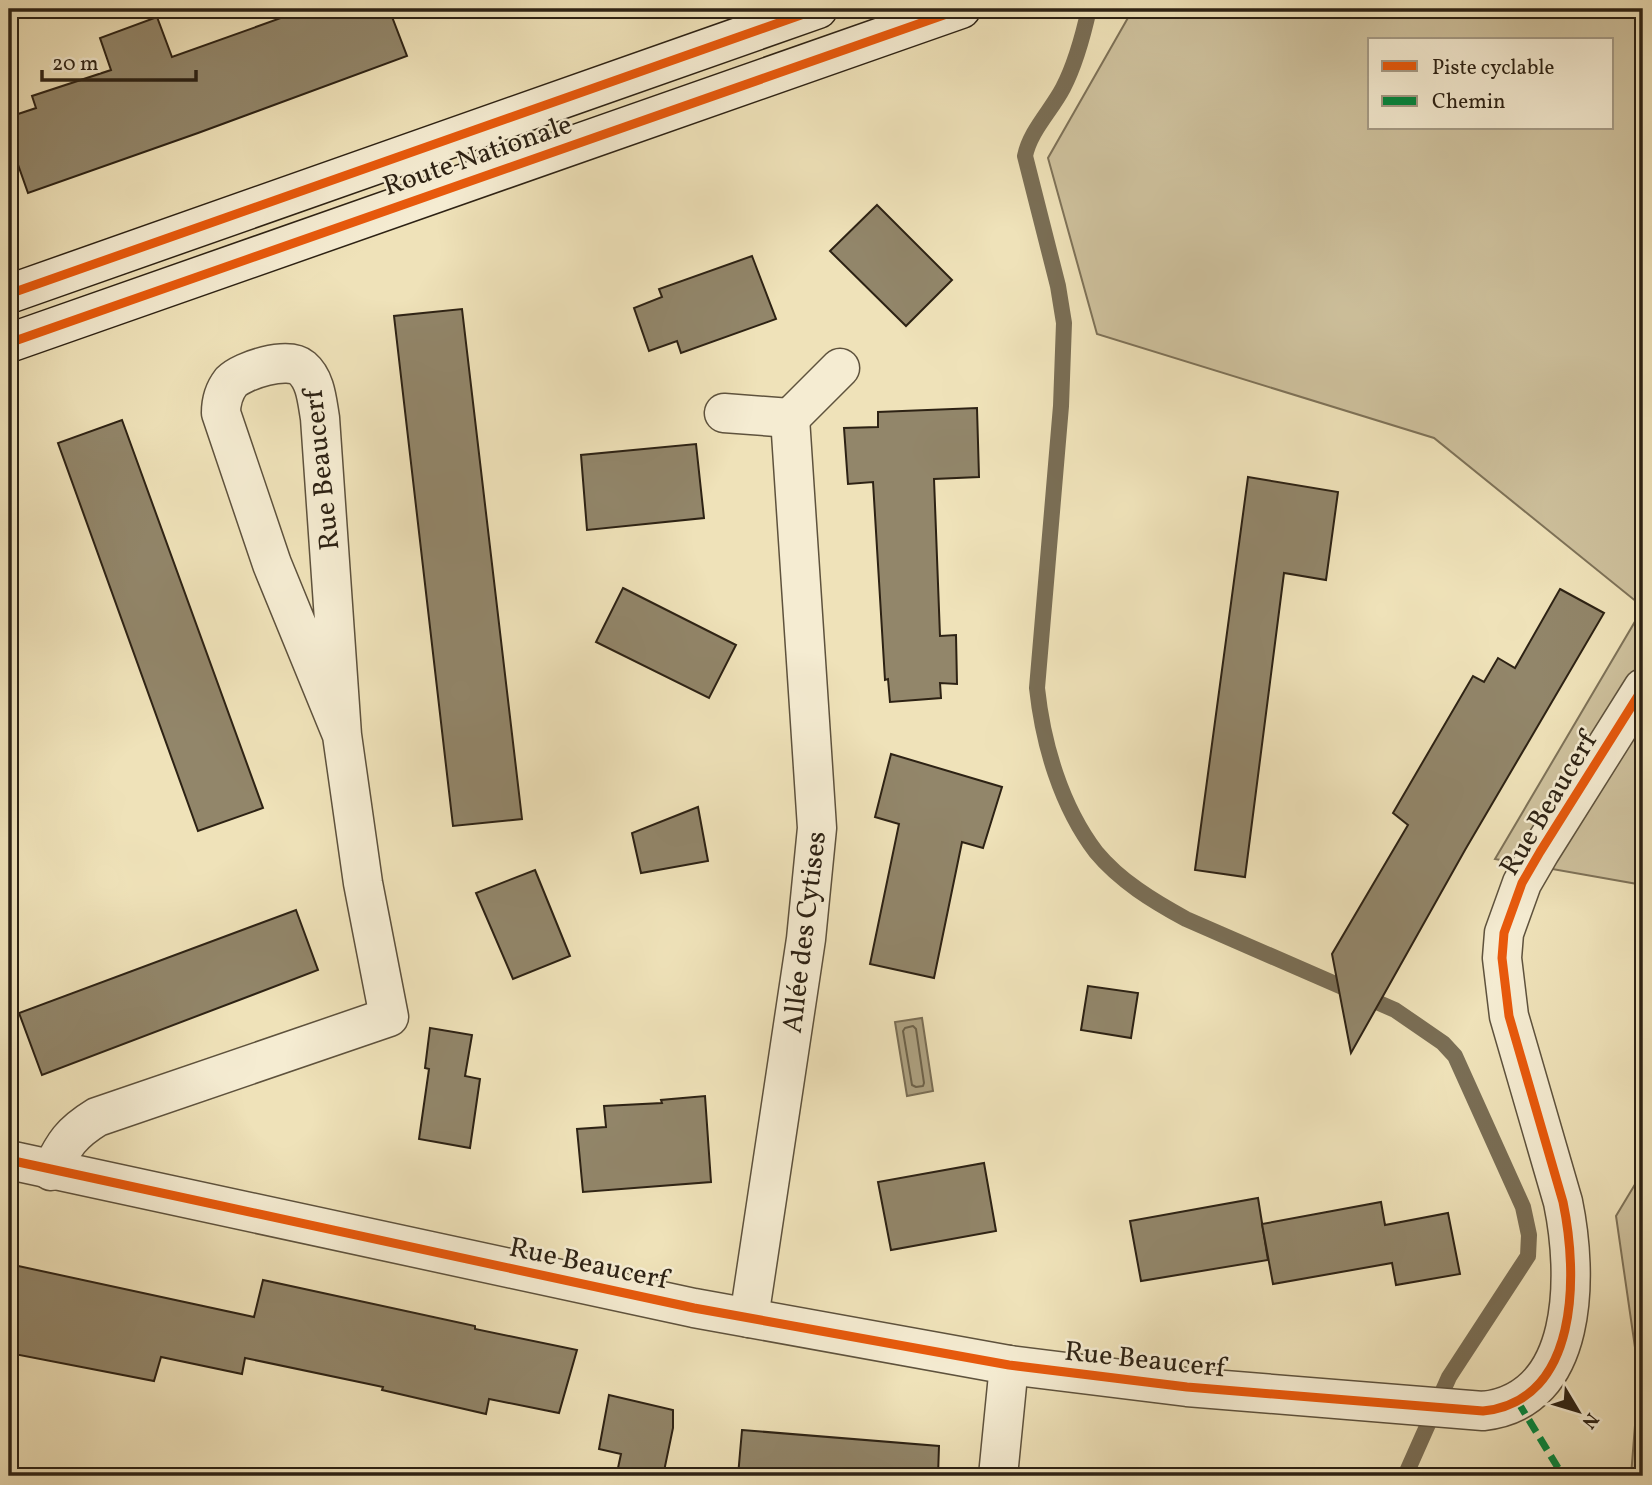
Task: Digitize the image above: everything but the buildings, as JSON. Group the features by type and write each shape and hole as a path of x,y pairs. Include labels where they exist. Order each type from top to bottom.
{"street":[{"name":"Route Nationale","path":"9,294 818,9"},
{"name":"Route Nationale","path":"9,343 961,9"},
{"name":"Rue Beaucerf","path":"51,1171 66,1141 97,1117 389,1017 363,883 342,735 320,418 313,383 307,373 290,362 281,363 239,376 230,383 221,403 221,413 272,564 342,735"},
{"path":"724,413 790,418 840,368"},
{"name":"Allée des Cytises","path":"749,1318 806,939 817,828 790,418"},
{"name":"Rue Beaucerf","path":"9,1160 749,1318 1009,1365 1187,1387 1467,1410 1502,1409 1518,1402 1546,1376 1565,1336 1571,1289 1569,1230 1555,1170 1509,1016 1502,958 1504,933 1522,883 1643,688"},
{"path":"999,1476 1009,1365"}],"shaded area":[{"path":"1133,9 1643,9 1643,607 1434,438 1097,334 1048,158"},
{"path":"1643,608 1643,885 1495,859"},
{"path":"1643,1171 1643,1476 1631,1476 1639,1375 1616,1216"}],"water":[{"path":"922,1018 933,1091 907,1096 895,1022"}],"waterway":[{"path":"1089,9 1068,79 1031,138 1025,156 1058,286 1064,323 1061,406 1037,688 1044,731 1056,774 1073,815 1096,852 1126,881 1186,919 1395,1010 1443,1043 1455,1056 1523,1207 1529,1235 1528,1256 1449,1377 1405,1476"}],"marked path":[{"path":"1518,1402 1563,1476"}],"cycle path":[{"path":"9,294 818,9"},
{"path":"9,343 961,9"},
{"path":"9,1160 694,1308 1009,1365 1187,1387 1483,1411 1515,1402 1539,1384 1555,1359 1565,1330 1570,1297 1570,1264 1563,1202 1509,1016 1502,958 1504,933 1522,883 1643,688"}]}
